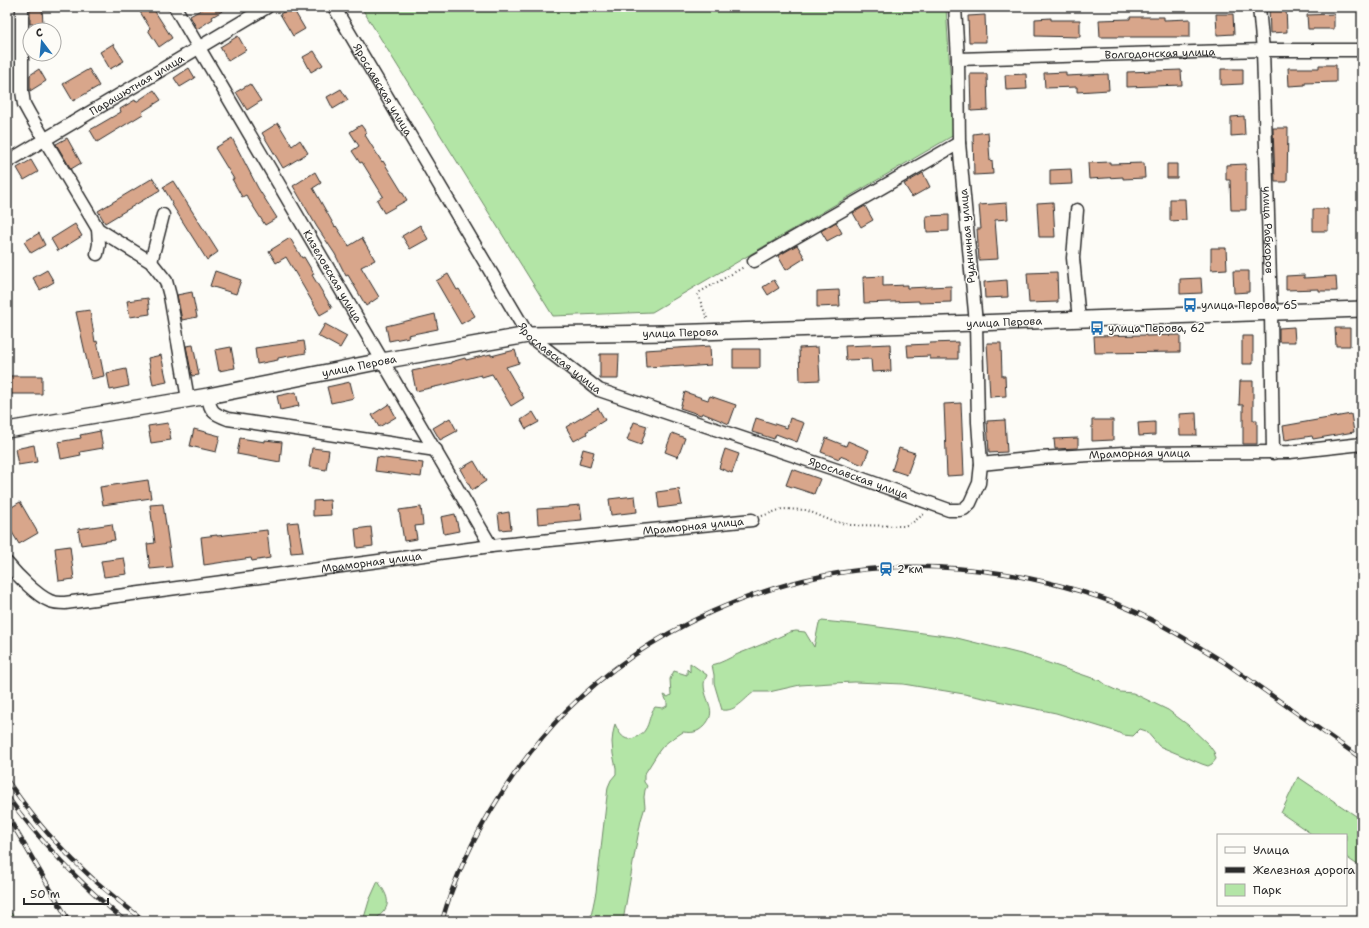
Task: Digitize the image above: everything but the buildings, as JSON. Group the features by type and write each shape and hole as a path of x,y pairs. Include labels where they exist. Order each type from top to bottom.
{"main road":[{"name":"улица Перова","path":"7,430 208,396 382,361 528,334 667,333 1079,320 1362,309"}],"street":[{"path":"22,7 22,91 24,104 98,229 103,234 151,262 166,281 188,399"},
{"name":"Кизеловская улица","path":"175,7 491,546"},
{"name":"Парашютная улица","path":"7,162 267,7"},
{"name":"Ярославская улица","path":"334,7 528,334 599,390 849,474 949,510 964,509 970,503 979,483 982,464"},
{"name":"Рудничная улица","path":"955,7 958,59 959,143 976,323 978,422 982,464"},
{"name":"улица Рабкоров","path":"1260,7 1263,50 1271,313 1273,453"},
{"name":"Волгодонская улица","path":"958,59 1263,50 1362,50"},
{"path":"754,261 959,143"},
{"path":"1077,210 1073,258 1079,320"},
{"path":"151,262 163,215"},
{"path":"97,254 98,229"},
{"path":"208,396 211,410 217,415 228,418 436,450"},
{"name":"Мраморная улица","path":"982,464 1039,458 1123,453 1273,453 1317,450 1362,444"},
{"name":"Мраморная улица","path":"7,563 16,574 45,599 65,603 491,546 752,520"}],"path":[{"path":"707,318 698,295 700,292 754,261"},
{"path":"752,520 782,509 806,510 832,521 852,525 904,526 912,523 936,505"}],"green space":[{"path":"361,7 946,7 954,135 652,312 553,316"},
{"path":"822,621 953,637 1025,655 1101,681 1120,692 1133,693 1168,710 1188,725 1209,745 1214,752 1216,759 1208,766 1202,764 1159,746 1146,731 1140,729 1133,736 1123,735 1056,713 964,694 903,684 855,682 800,685 769,692 754,692 736,707 722,710 714,683 712,665 790,632 805,632 814,647 819,623"},
{"path":"690,663 707,675 704,684 711,711 710,716 708,721 699,730 683,732 663,746 644,775 644,782 647,786 644,797 645,807 641,820 623,921 590,921 596,892 608,787 616,774 612,742 615,724 621,735 626,739 633,738 643,733 655,707 663,708 667,706 664,695 668,697 671,695 670,679 674,671 687,675 687,669 690,672"},
{"path":"1298,777 1362,820 1362,868 1347,858 1347,834 1312,834 1281,813"},
{"path":"378,881 386,896 386,907 375,921 363,921 369,901"},
{"path":"7,909 19,921 7,921"}],"railway":[{"path":"442,921 452,889 489,813 521,764 547,732 566,711 598,682 633,656 671,632 711,612 753,595 795,582 838,573 896,567 976,570 1040,581 1108,600 1161,625 1224,662 1362,759"},
{"path":"7,780 34,817 74,861 120,902 145,921"},
{"path":"7,796 34,830 77,878 125,921"},
{"path":"7,815 69,921"}],"place":[{"name":"улица Перова, 65","path":"1190,305"},
{"name":"улица Перова, 62","path":"1097,328"},
{"name":"2 км","path":"886,569"}]}
